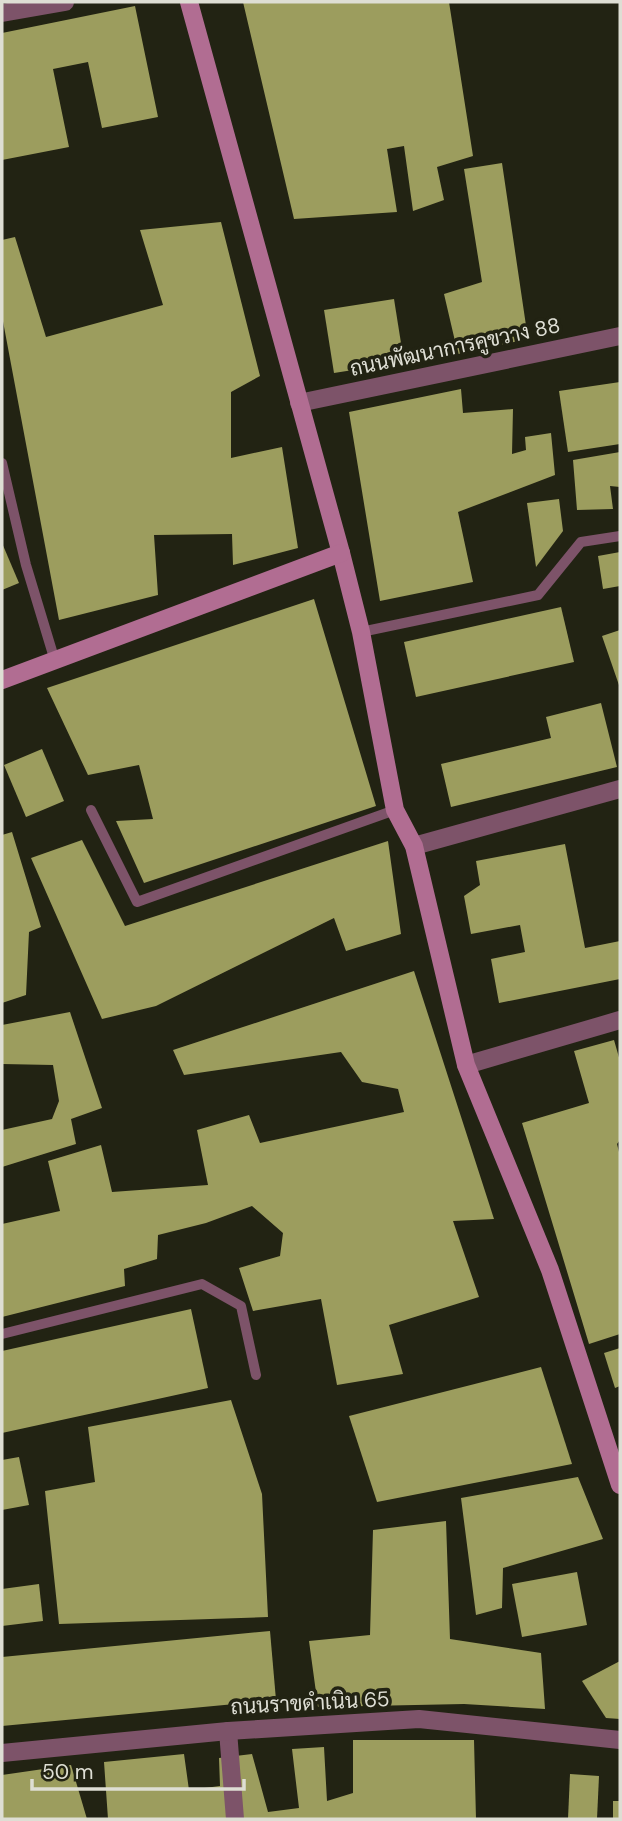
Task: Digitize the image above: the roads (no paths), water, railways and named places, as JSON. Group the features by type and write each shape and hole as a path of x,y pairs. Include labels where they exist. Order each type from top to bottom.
{"street":[{"path":"2,13 65,2"},
{"path":"189,2 341,553 361,632 395,810 414,846 466,1065 550,1270 620,1485"},
{"name":"ถนนพัฒนาการคูขวาง 88","path":"299,403 620,336"},
{"path":"2,681 341,553"},
{"path":"414,846 620,789"},
{"path":"466,1065 620,1020"},
{"name":"ถนนราขดำเนิน 65","path":"2,1753 228,1731 419,1719 620,1740"},
{"path":"228,1731 235,1819"}],"lane":[{"path":"2,463 26,565 55,661"},
{"path":"361,632 538,595 581,542 620,536"},
{"path":"91,810 137,902 395,810"},
{"path":"2,1334 202,1284 241,1306 256,1376"}]}
